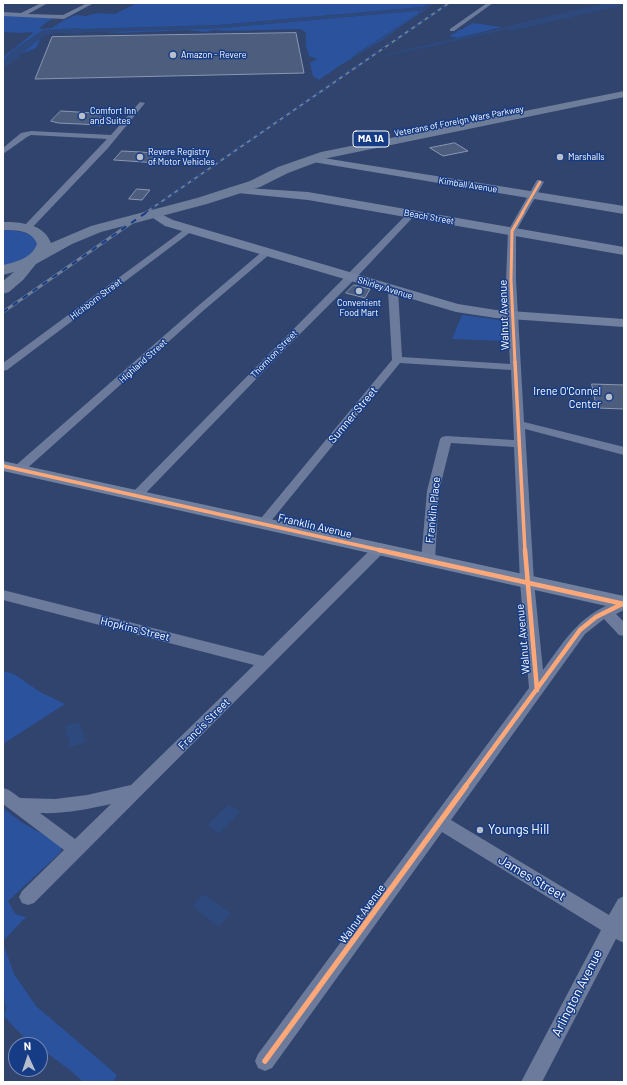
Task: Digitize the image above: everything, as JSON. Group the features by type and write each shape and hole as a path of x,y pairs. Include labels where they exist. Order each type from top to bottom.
{"highway":[{"name":"Veterans of Foreign Wars Parkway","path":"232,190 241,182 267,168 318,150 624,89"},
{"name":"Veterans of Foreign Wars Parkway","path":"26,229 54,232 76,231 107,226 158,214 254,184 311,159 365,146 624,94"},
{"path":"3,219 40,235 44,242 41,251 32,259"},
{"name":"MA 1A","path":"3,226 26,229"},
{"name":"Veterans of Foreign Wars Parkway","path":"3,270 32,259 67,241 107,226"},
{"name":"MA 1A","path":"3,282 20,274 32,259"},
{"path":"3,289 20,274"}],"street":[{"path":"21,15 45,3"},
{"path":"3,14 64,17 91,3"},
{"path":"452,30 490,3"},
{"path":"26,229 113,137 142,103"},
{"path":"3,152 24,135 31,133 113,137"},
{"name":"Kimball Avenue","path":"311,159 624,210"},
{"name":"Walnut Avenue","path":"265,1061 537,690 527,582 511,280 512,231 540,182"},
{"name":"Beach Street","path":"232,190 298,194 624,251"},
{"name":"Shirley Avenue","path":"158,214 164,221 189,229 456,308 512,315 624,323"},
{"name":"Thornton Street","path":"137,495 412,214"},
{"name":"Hichborn Street","path":"3,368 189,229"},
{"name":"Highland Street","path":"11,467 267,252"},
{"path":"393,290 398,360 515,368"},
{"name":"Sumner Street","path":"264,524 398,360"},
{"path":"518,424 624,451"},
{"name":"Franklin Place","path":"428,560 433,491 446,439 519,444"},
{"name":"Franklin Avenue","path":"11,467 527,582 618,606"},
{"name":"Francis Street","path":"28,897 378,549"},
{"name":"Hopkins Street","path":"3,595 266,662"},
{"path":"537,690 587,622 618,606 624,631"},
{"path":"17,805 55,806 87,802 136,791"},
{"path":"3,795 76,849"},
{"name":"James Street","path":"440,822 618,930"},
{"name":"Arlington Avenue","path":"531,1082 618,930 624,905"}],"shaded area":[{"path":"137,3 429,3 423,7 219,25 53,30 42,36 36,48 22,54 9,64 3,65 3,57 33,32 3,32 3,14 53,18 39,28 42,29 52,28 64,20 76,15 86,16 97,13 115,14"},
{"path":"429,3 437,3 425,10 221,28 68,33 50,33 49,31 219,25 423,7"},
{"path":"613,3 624,3 545,21 542,19"},
{"path":"425,10 381,41 339,66 319,80 313,76 310,63 317,59 309,56 306,46 306,33 301,29 214,30 206,32 188,30 122,33 101,32 221,28"},
{"path":"473,23 502,27 456,38 449,36"},
{"path":"531,23 519,27 377,58 407,49"},
{"path":"3,229 26,233 35,239 37,243 36,248 24,259 3,266"},
{"path":"462,315 501,320 502,341 452,339"},
{"path":"3,671 14,674 40,692 65,704 3,744"},
{"path":"79,722 86,742 70,747 65,726"},
{"path":"229,804 240,812 219,834 207,825"},
{"path":"3,808 21,822 55,841 61,847 61,852 8,901 15,914 26,917 3,941"},
{"path":"204,894 231,914 219,927 192,906"},
{"path":"3,943 14,974 36,1006 117,1075 113,1082 83,1082 70,1070 48,1054 48,1037 24,1037 4,1016 6,1009 3,990"}],"building":[{"name":"Amazon - Revere","path":"296,33 304,73 35,79 52,37"},
{"name":"Comfort Inn and Suites","path":"61,111 111,113 101,125 58,123 51,121"},
{"path":"455,143 468,151 443,156 430,148"},
{"name":"Revere Registry of Motor Vehicles","path":"122,151 165,154 158,163 114,160"},
{"path":"137,189 150,190 142,200 129,199"},
{"name":"Convenient Food Mart","path":"354,285 370,289 365,298 346,293"},
{"name":"Irene O'Connel Center","path":"592,384 624,385 624,409 597,408"}],"waterway":[{"path":"511,28 619,3"},
{"path":"353,57 419,14 420,11"},
{"path":"3,64 18,51 46,32 79,31"},
{"path":"426,47 445,43"}],"railway":[{"path":"145,213 449,3"},
{"path":"3,312 147,212"}],"cycle path":[{"path":"537,690 527,582 511,280 512,231 540,182"},
{"path":"3,466 624,604"},
{"path":"265,1061 580,630 596,617 624,603"}],"place":[{"name":"Amazon - Revere","path":"173,55"},
{"name":"Comfort Inn and Suites","path":"82,116"},
{"name":"Revere Registry of Motor Vehicles","path":"140,157"},
{"name":"Marshalls","path":"560,157"},
{"name":"Convenient Food Mart","path":"359,291"},
{"name":"Irene O'Connel Center","path":"609,397"},
{"name":"Youngs Hill","path":"480,830"}]}
